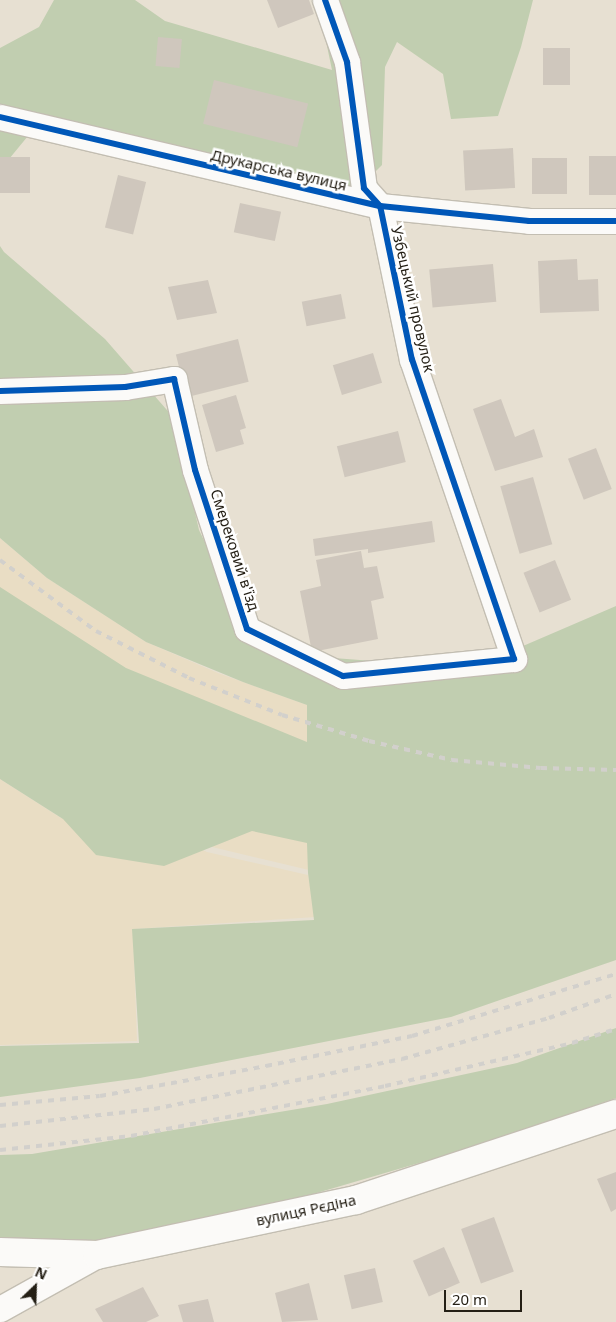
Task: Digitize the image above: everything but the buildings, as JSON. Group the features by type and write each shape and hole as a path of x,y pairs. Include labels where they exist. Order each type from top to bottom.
{"main road":[{"name":"вулиця Рєдіна","path":"97,1255 356,1200 616,1114"},
{"path":"0,1252 97,1255"}],"street":[{"name":"Узбецький провулок","path":"325,0 347,62 364,188 380,206 412,360 514,659"},
{"name":"Друкарська вулиця","path":"0,117 380,206 529,221 616,220"},
{"name":"Смерековий в'їзд","path":"0,390 126,388 174,379 195,470 247,629 343,676 514,659"},
{"name":"вулиця Рєдіна","path":"0,1309 97,1255"}],"shaded area":[{"path":"0,538 47,578 146,642 218,673 307,705 309,870 212,847 98,799 0,768"},
{"path":"0,779 61,818 100,801 207,852 308,875 316,917 133,929 137,1041 0,1045"}],"green space":[{"path":"54,0 135,0 165,21 332,70 323,27 324,0 533,0 521,47 498,116 451,119 443,74 397,42 385,67 382,165 348,199 37,125 0,170 0,48 39,27"},
{"path":"0,246 4,252 105,339 173,417 199,530 247,629 307,656 439,666 514,659 523,646 616,606 616,960 451,1017 140,1078 0,1097 0,1046 139,1043 132,929 314,920 308,873 307,843 252,831 164,866 96,855 63,819 0,779 0,587 126,668 307,742 307,705 243,682 146,642 47,578 0,538"},
{"path":"616,1028 616,1098 467,1149 303,1197 98,1246 0,1243 0,1155 32,1154 327,1104 517,1063"}],"railway":[{"path":"0,560 96,631 189,678 282,715 369,741 452,760 541,768 616,770"},
{"path":"0,1105 100,1096 266,1066 412,1036 616,974"},
{"path":"0,1126 154,1109 402,1059 549,1018 616,994"},
{"path":"0,1150 131,1136 385,1086 572,1043 616,1029"}],"cycle path":[{"path":"0,391 125,387 174,379 195,470 247,629 343,676 514,659 412,360 380,206 364,188 347,62 325,0"},
{"path":"0,117 380,206 529,221 616,221"}]}
